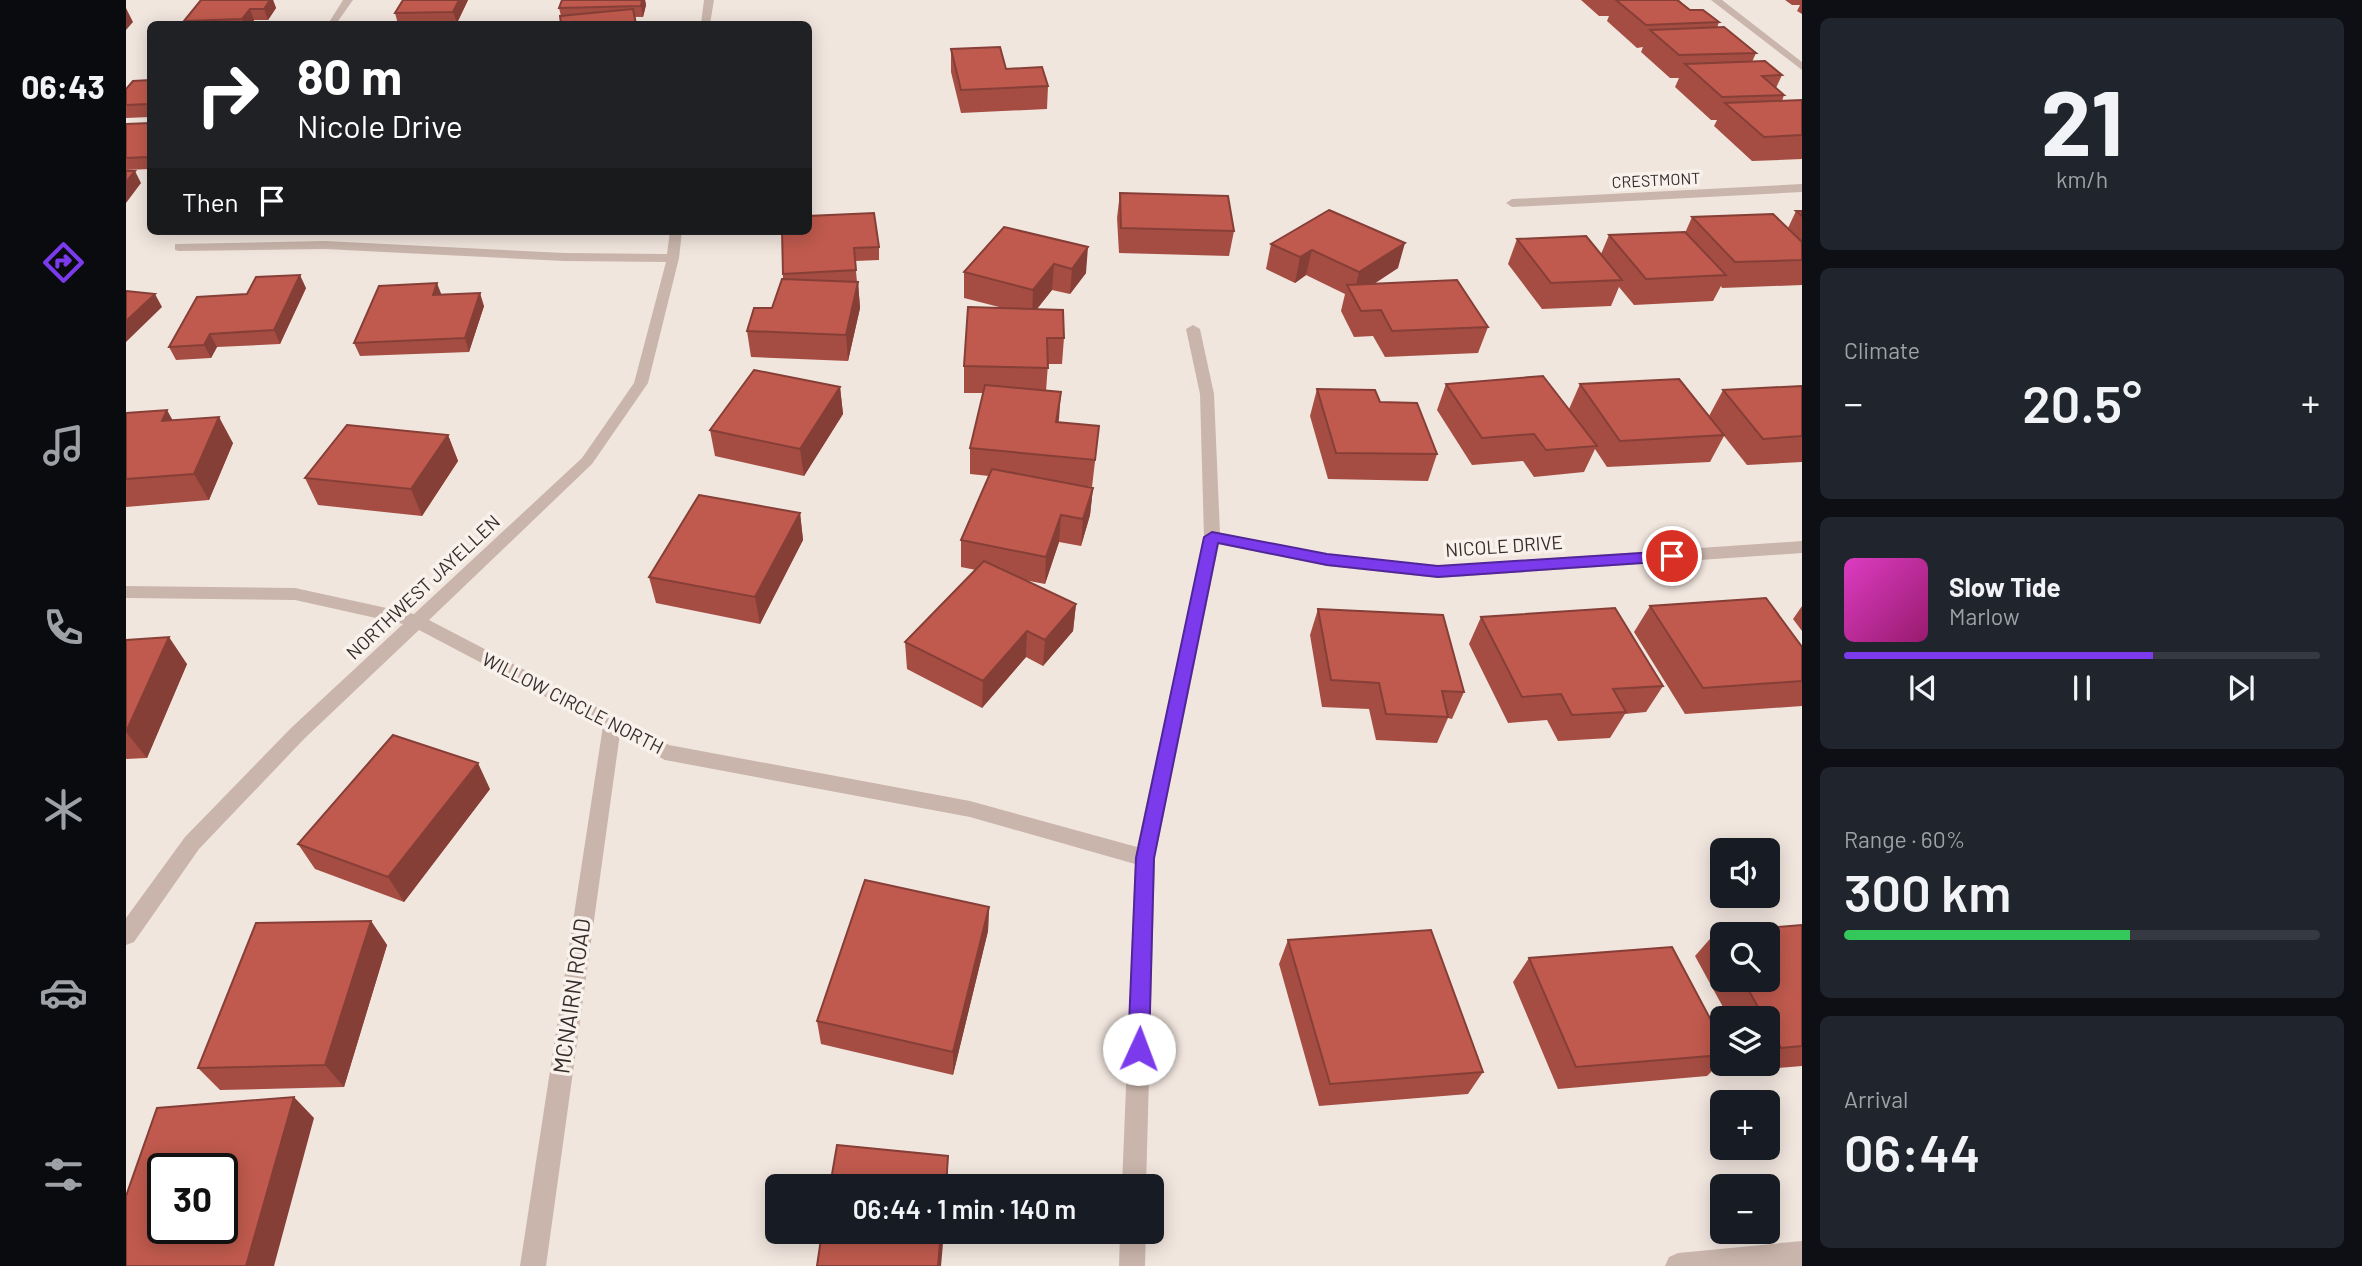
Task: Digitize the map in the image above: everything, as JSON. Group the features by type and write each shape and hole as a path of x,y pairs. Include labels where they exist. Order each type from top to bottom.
{"street":[{"path":"334,21 348,0"},
{"path":"706,21 709,0"},
{"path":"1716,0 1802,67"},
{"name":"CRESTMONT","path":"1512,203 1802,188"},
{"path":"187,235 179,247 325,245 564,257 673,258"},
{"name":"NORTHWEST JAYELLEN","path":"126,935 192,843 298,733 587,461 640,383 673,258 676,235"},
{"path":"1134,1174 1145,858 1212,537 1207,394 1193,329"},
{"name":"NICOLE DRIVE","path":"1212,537 1327,560 1438,572 1802,547"},
{"name":"WILLOW CIRCLE NORTH","path":"126,592 296,594 417,621 665,752 970,809 1145,858"},
{"name":"MCNAIRN ROAD","path":"533,1266 612,726"},
{"path":"1132,1266 1133,1244"},
{"path":"1678,1266 1802,1254"}],"building":[{"path":"201,0 270,0 264,9 250,9 242,19 184,21"},
{"path":"403,0 459,0 453,12 395,13"},
{"path":"562,0 642,0 641,6 559,8"},
{"path":"1616,0 1677,0 1690,10 1703,10 1719,22 1646,25"},
{"path":"633,9 635,21 561,21 560,16"},
{"path":"1724,27 1756,53 1679,55 1650,30"},
{"path":"1000,47 1006,69 1042,67 1048,86 961,90 951,49"},
{"path":"1765,61 1782,75 1762,76 1784,95 1722,97 1685,64"},
{"path":"147,80 147,104 126,105 126,89 133,81"},
{"path":"1802,100 1802,135 1764,137 1725,103"},
{"path":"147,123 147,157 126,158 126,124"},
{"path":"126,171 135,171 126,182"},
{"path":"1120,193 1228,196 1234,231 1121,228"},
{"path":"1329,210 1405,243 1359,272 1312,250 1300,257 1271,244"},
{"path":"874,213 879,247 854,248 856,270 783,274 782,235 812,235 812,216"},
{"path":"1773,214 1802,242 1802,260 1735,262 1692,217"},
{"path":"1004,227 1088,247 1072,269 1054,264 1033,290 964,272"},
{"path":"1685,232 1726,275 1646,279 1609,235"},
{"path":"1586,236 1622,280 1551,283 1517,239"},
{"path":"300,275 274,330 210,334 204,345 169,347 197,297 247,294 256,277"},
{"path":"782,279 858,282 846,335 747,331 754,308 772,308"},
{"path":"1457,280 1488,327 1392,331 1381,310 1361,311 1347,285"},
{"path":"437,283 433,295 480,293 465,338 354,343 379,286"},
{"path":"126,291 155,294 126,321"},
{"path":"968,307 1063,310 1064,338 1047,338 1048,368 964,366"},
{"path":"754,370 840,387 800,449 710,430"},
{"path":"1543,376 1597,446 1546,450 1534,434 1482,438 1446,384"},
{"path":"1679,379 1724,435 1620,441 1580,384"},
{"path":"985,385 1061,392 1056,422 1099,426 1095,460 970,448"},
{"path":"1802,386 1802,436 1763,439 1723,390"},
{"path":"1317,389 1375,390 1380,402 1417,403 1437,454 1336,453"},
{"path":"167,410 162,421 219,417 194,474 126,479 126,413"},
{"path":"347,425 448,435 411,489 305,478"},
{"path":"992,469 1093,488 1083,519 1061,515 1046,557 961,540"},
{"path":"699,495 800,513 755,597 649,577"},
{"path":"984,561 1076,604 1045,640 1027,631 983,681 905,642"},
{"path":"1766,598 1802,647 1802,681 1703,688 1650,606"},
{"path":"1615,608 1663,686 1613,689 1626,712 1572,715 1561,694 1522,697 1481,617"},
{"path":"1318,609 1443,615 1464,692 1442,691 1448,717 1386,714 1379,683 1331,680"},
{"path":"169,637 126,732 126,640"},
{"path":"393,735 478,763 388,877 298,844"},
{"path":"865,880 989,907 953,1052 817,1021"},
{"path":"371,921 325,1065 198,1068 256,923"},
{"path":"1802,925 1802,1046 1781,1048 1780,1006 1757,1006 1750,992 1780,992 1780,927"},
{"path":"1431,930 1483,1072 1330,1084 1288,940"},
{"path":"1672,947 1710,1018 1710,1056 1576,1067 1529,958"},
{"path":"294,1097 246,1266 126,1266 126,1196 157,1108"},
{"path":"837,1145 948,1156 947,1174 832,1174"},
{"path":"820,1244 940,1244 938,1266 817,1266"}],"route":[{"path":"1139,1049 1145,858 1212,537 1327,560 1438,572 1672,556"}]}
